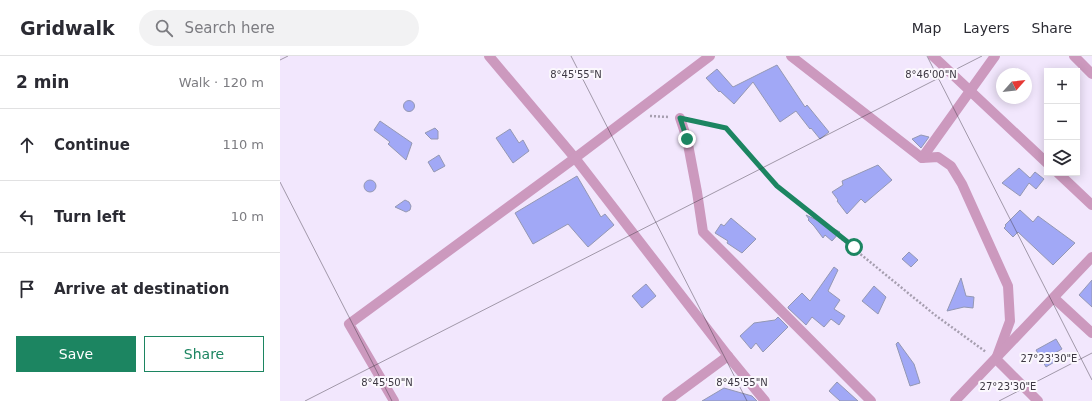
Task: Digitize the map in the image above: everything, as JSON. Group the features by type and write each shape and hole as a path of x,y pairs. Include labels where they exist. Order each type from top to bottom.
{"street":[{"path":"489,56 576,158 728,356 765,401"},
{"path":"394,401 349,324 576,158 710,56"},
{"path":"791,56 922,158 938,157 951,166 962,184 1008,286 1010,321 996,359"},
{"path":"933,56 1044,160"},
{"path":"922,158 995,56"},
{"path":"1074,56 1092,74"},
{"path":"680,118 687,139 703,232 871,401"},
{"path":"1061,176 1092,205"},
{"path":"955,401 1092,257"},
{"path":"1054,298 1092,333"},
{"path":"667,401 728,356"},
{"path":"996,359 1038,401"}],"path":[{"path":"631,116 680,118 726,128 777,186 936,315 996,359"}],"building":[{"path":"777,65 805,107 807,105 829,132 820,139 796,111 780,122 753,82 734,104 720,91 719,92 706,78 717,69 733,87"},
{"path":"407,101 411,101 413,102 413,110 407,111 404,108 404,104"},
{"path":"380,121 412,143 406,160 388,144 390,142 374,130"},
{"path":"435,128 438,131 438,139 431,139 425,133"},
{"path":"510,129 519,143 523,140 529,151 513,163 496,138"},
{"path":"921,135 929,137 921,148 912,139"},
{"path":"439,155 445,166 434,172 428,162"},
{"path":"878,165 892,180 865,203 861,199 847,214 832,192 843,185 842,181"},
{"path":"1019,168 1030,178 1035,172 1044,179 1036,189 1029,183 1020,196 1002,183"},
{"path":"577,176 601,217 605,214 614,225 588,247 568,224 533,244 515,213"},
{"path":"370,180 374,182 376,186 374,190 370,192 366,190 364,186 366,182"},
{"path":"405,200 409,202 411,206 410,210 406,212 395,207"},
{"path":"1020,210 1033,222 1038,216 1075,243 1053,265 1018,232 1013,237 1004,228 1006,226 1005,225"},
{"path":"806,215 840,232 832,241 825,235 823,238 808,220 809,219"},
{"path":"731,218 756,239 742,253 727,243 728,241 715,233 721,224 724,226"},
{"path":"909,252 918,260 911,267 902,259"},
{"path":"834,267 838,270 828,291 840,300 834,309 845,316 839,325 831,319 824,327 812,317 806,325 788,307 802,293 810,301"},
{"path":"961,278 966,296 974,297 973,308 964,307 947,311"},
{"path":"1092,280 1092,307 1079,295"},
{"path":"646,284 656,296 642,308 632,296"},
{"path":"874,286 886,297 878,314 862,301"},
{"path":"778,317 788,327 763,352 756,343 751,349 740,336 754,323 775,320"},
{"path":"1056,339 1062,349 1055,353 1061,358 1046,367 1036,350"},
{"path":"898,342 914,364 920,383 910,386 896,344"},
{"path":"837,382 858,401 840,401 829,391"},
{"path":"724,388 752,396 757,401 702,401"}],"route":[{"path":"687,139 680,118 726,128 777,186 854,247"}]}
